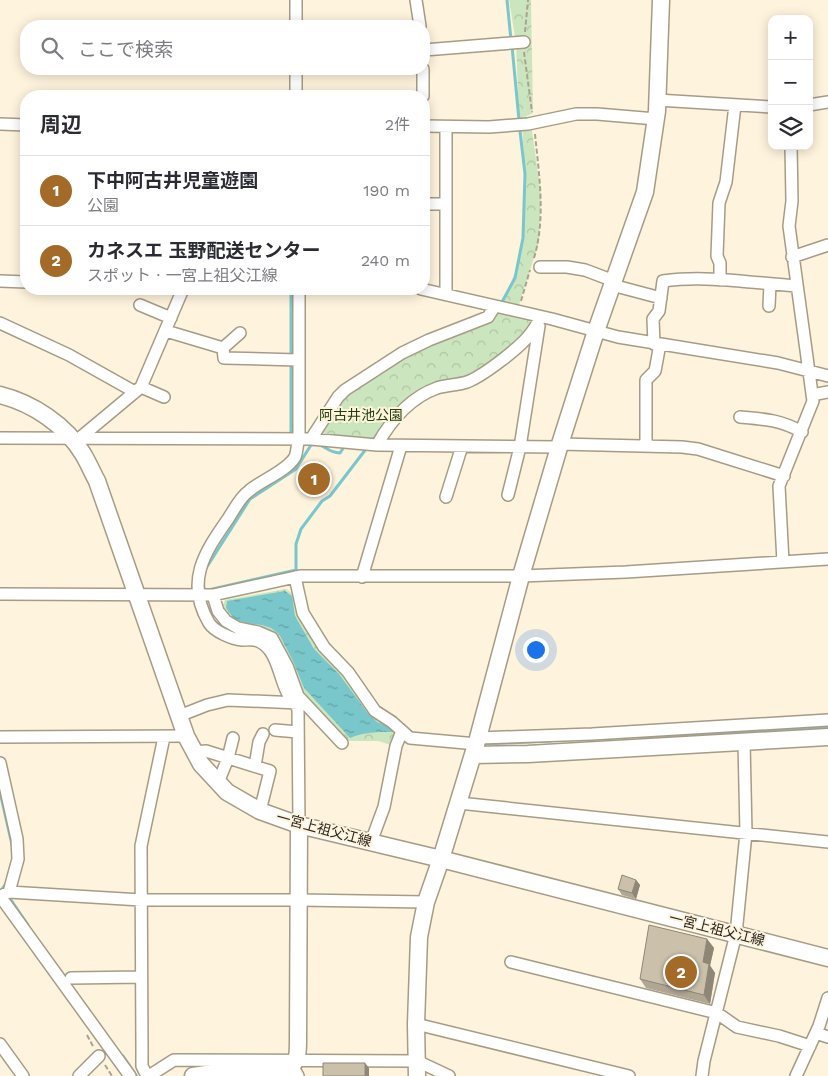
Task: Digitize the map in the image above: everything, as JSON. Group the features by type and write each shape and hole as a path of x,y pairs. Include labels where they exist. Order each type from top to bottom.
{"street":[{"path":"296,0 296,20"},
{"path":"416,0 419,20"},
{"path":"417,1068 416,1024 419,937 426,902 476,746 521,576 560,444 596,331 645,192 656,120 661,0"},
{"path":"430,50 524,42"},
{"path":"296,75 296,90"},
{"path":"423,75 423,90"},
{"path":"657,100 768,108"},
{"path":"813,104 828,102"},
{"path":"720,280 720,263 717,256 719,203 726,182 735,105"},
{"path":"430,126 489,128 576,114 597,114 656,120"},
{"path":"0,124 20,124"},
{"path":"446,127 446,294"},
{"path":"783,562 779,486 812,407 812,394 789,226 792,201 790,150"},
{"path":"430,204 446,204"},
{"path":"792,257 828,245"},
{"path":"535,264 585,270 613,283 661,298"},
{"path":"646,446 646,380 655,371 657,344 653,319 659,311 663,281 691,278 797,286"},
{"path":"0,281 20,282"},
{"path":"769,306 770,284"},
{"path":"430,291 596,331 657,344 778,363 828,376"},
{"path":"76,437 138,389 166,331 181,295"},
{"path":"298,295 298,439 295,457 272,476 248,492 216,536 204,559 198,576 198,595 210,624 224,634 240,640 258,640 269,650 278,665 287,693 342,743"},
{"path":"140,305 171,318"},
{"path":"311,439 338,397 345,390 402,353 488,317 495,306"},
{"path":"377,445 389,424 402,410 436,389 466,382 474,378 514,351 531,334 541,317"},
{"path":"508,495 520,447 536,336 541,317"},
{"path":"0,323 138,389 164,397"},
{"path":"166,331 223,348"},
{"path":"223,348 240,333"},
{"path":"223,348 224,358 298,360"},
{"path":"812,394 828,392"},
{"name":"一宮上祖父江線","path":"0,395 16,398 76,437 97,481 135,595 186,736 201,764 227,792 260,811 298,825 441,859 828,958"},
{"path":"740,417 774,420 789,424 802,432"},
{"path":"0,438 311,439 401,446 556,447 560,444 646,446 698,449 784,476"},
{"path":"362,577 401,446"},
{"path":"446,497 462,446"},
{"path":"0,594 213,595 295,577 521,576 828,559"},
{"path":"295,577 303,613 324,647 348,672 375,711 410,738 528,754 828,737"},
{"path":"213,595 218,611 226,620 238,628 258,632 272,638 287,666 298,696 299,900 296,1068"},
{"path":"179,716 207,705 228,700 299,703"},
{"path":"476,746 592,734 828,720"},
{"path":"275,730 298,732"},
{"path":"372,842 384,807 396,746 402,731"},
{"path":"255,766 259,742 263,734"},
{"path":"0,737 186,736"},
{"path":"164,737 141,846 142,1066 148,1076 174,1060 296,1068 417,1068 449,1076"},
{"path":"218,783 228,758 232,738"},
{"path":"702,1076 736,934 746,833 744,742"},
{"path":"194,752 206,751 270,771 260,811"},
{"path":"0,763 17,839 18,859 2,896"},
{"path":"459,803 828,842"},
{"path":"2,896 141,900 426,902"},
{"path":"2,896 130,1076"},
{"path":"511,962 717,1012 737,1026 810,1046"},
{"path":"71,978 141,977"},
{"path":"796,1076 816,1032 828,998"},
{"path":"416,1024 629,1076"},
{"path":"816,1032 828,1037"},
{"path":"0,1044 23,1076"},
{"path":"79,1076 99,1056"},
{"path":"193,1076 213,1073 277,1073 296,1068"}],"path":[{"path":"517,311 535,264 539,242 541,195 534,122 524,57 528,0"}],"green space":[{"path":"509,0 531,0 533,113 519,120 516,43"},
{"name":"阿古井池公園","path":"531,123 541,195 539,242 517,311 541,317 494,365 417,399 377,445 311,439 345,390 501,307 518,265 523,238 525,174 522,124"},
{"path":"286,589 293,594 342,673 378,721 391,725 396,729 394,746 378,741 346,741 300,694 290,663 221,610 225,600"}],"water":[{"path":"285,591 292,596 295,616 314,649 339,674 367,712 377,722 394,730 393,732 366,733 350,738 304,688 279,634 271,628 262,625 244,623 234,619 226,608 227,601"}],"building":[{"path":"622,875 636,880 632,893 618,889"},
{"path":"649,925 707,939 703,962 709,964 704,995 640,979"},
{"path":"323,1063 365,1063 365,1076 323,1076"}],"waterway":[{"path":"507,0 511,40"},
{"path":"512,46 519,120"},
{"path":"502,302 515,278 523,238 525,174 520,131"},
{"path":"291,295 291,355"},
{"path":"291,363 291,434"},
{"path":"317,444 332,452 340,453 344,447 366,449 330,496 322,501 301,529 296,544 296,570 204,591 203,573 250,499 296,469 311,445 317,444"},
{"path":"640,737 828,727"},
{"path":"484,744 551,741"},
{"path":"0,792 12,845"},
{"path":"2,889 7,882"},
{"path":"9,897 28,925"},
{"path":"123,1056 136,1075"}],"place":[{"name":"下中阿古井児童遊園","path":"314,479"},
{"name":"カネスエ 玉野配送センター","path":"681,972"}]}
